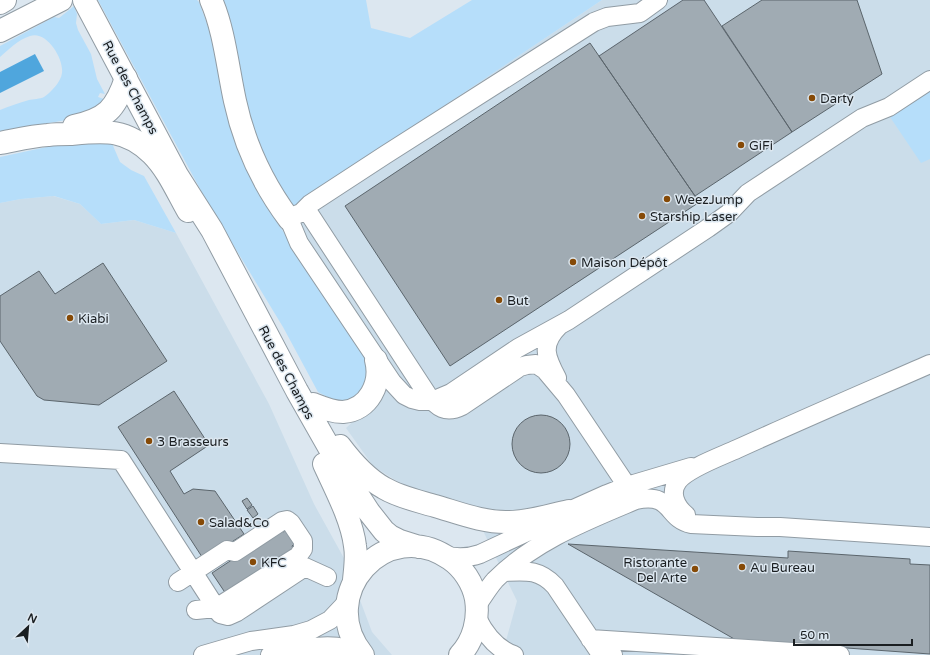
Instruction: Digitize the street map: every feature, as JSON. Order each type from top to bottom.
[{"type":"main road","points":[[0,3],[5,0]]},
{"type":"main road","points":[[0,31],[61,0]]},
{"type":"main road","points":[[211,0],[219,23],[236,103],[246,140],[267,184],[295,216]]},
{"type":"main road","name":"Rue des Champs","points":[[88,7],[177,175],[212,230],[332,455],[378,526],[390,536],[429,548],[446,556],[460,567],[469,581],[475,596],[477,611]]},
{"type":"main road","points":[[48,134],[98,119],[111,108],[117,100],[126,78]]},
{"type":"main road","points":[[0,143],[48,134],[103,131],[119,134],[132,139],[145,148],[161,165],[188,211]]},
{"type":"main road","name":"Rue des Champs","points":[[177,175],[188,211],[287,397],[319,453],[338,494],[354,540],[356,555],[354,580]]},
{"type":"main road","points":[[313,404],[330,411],[338,412],[360,407],[375,389],[378,374],[376,360]]},
{"type":"main road","points":[[284,366],[302,387],[342,449],[358,468],[373,481],[394,493],[406,498],[468,516],[500,522],[529,520],[569,511]]},
{"type":"main road","points":[[363,655],[349,630],[346,612],[347,602],[354,580],[366,565],[382,554],[400,547],[419,546]]},
{"type":"main road","points":[[465,652],[474,632],[477,611]]},
{"type":"street","points":[[295,216],[310,204],[384,155],[594,22],[607,17],[640,13],[658,0]]},
{"type":"street","points":[[295,216],[299,243],[392,382],[404,395],[412,399],[432,401],[451,393],[518,348],[559,326],[708,228],[729,213],[748,193],[862,118],[889,107],[930,80]]},
{"type":"street","points":[[295,216],[304,212],[310,215],[432,401],[444,409],[455,409],[520,367],[536,364],[545,370],[566,395],[627,486]]},
{"type":"street","points":[[559,326],[549,338],[547,354],[548,360],[566,395]]},
{"type":"street","points":[[698,524],[684,514],[676,502],[673,492],[682,476],[711,461],[930,364]]},
{"type":"street","points":[[0,453],[121,460],[220,614],[228,616],[237,612],[305,567],[328,577]]},
{"type":"street","points":[[446,556],[464,557],[480,554],[569,511],[627,486],[711,461]]},
{"type":"street","points":[[514,655],[499,648],[492,642],[484,631],[477,611],[491,585],[504,572],[522,558],[562,532],[636,500],[644,498],[656,499],[666,505],[685,523],[757,527],[780,526],[930,537]]},
{"type":"street","points":[[178,582],[227,550],[235,552],[282,520],[287,520],[291,523],[302,541],[302,549],[298,556],[216,608],[196,610]]},
{"type":"street","points":[[504,572],[529,571],[547,578],[555,586],[598,650],[604,654],[613,655]]},
{"type":"street","points":[[245,655],[325,624],[335,616],[347,602]]},
{"type":"street","points":[[203,655],[252,641],[303,633]]},
{"type":"street","points":[[590,639],[840,655]]},
{"type":"street","points":[[270,655],[296,650],[331,647],[346,648],[363,655]]},
{"type":"shaded area","points":[[98,0],[197,0],[199,2],[210,32],[227,107],[243,160],[275,219],[371,367],[370,378],[355,398],[345,401],[333,400],[318,392],[283,327],[206,200]]},
{"type":"shaded area","points":[[219,0],[366,0],[371,28],[410,38],[472,0],[602,0],[290,209],[261,157]]},
{"type":"shaded area","points":[[602,0],[930,0],[930,655],[502,655],[517,601],[472,508],[403,485],[373,466],[346,428],[386,391],[275,219]]},
{"type":"shaded area","points":[[74,6],[77,14],[76,23],[78,30],[91,54],[97,79],[105,94],[100,93],[98,97],[108,101],[77,118],[0,132],[0,110],[29,100],[44,97],[53,90],[58,83],[62,73],[62,67],[53,47],[42,37],[36,35],[30,36],[14,45],[0,57],[0,46],[54,17],[59,18]]},
{"type":"shaded area","points":[[930,90],[930,159],[921,163],[890,117]]},
{"type":"shaded area","points":[[79,140],[111,141],[120,162],[131,170],[144,176],[176,233],[134,220],[101,224],[80,204],[54,196],[21,199],[0,203],[0,157]]},
{"type":"shaded area","points":[[53,196],[80,204],[101,224],[134,220],[176,233],[269,404],[314,504],[345,560],[372,632],[392,655],[0,655],[0,203],[21,199]]},
{"type":"water","points":[[35,54],[44,71],[0,93],[0,72]]},
{"type":"building","points":[[683,0],[704,0],[792,132],[695,196],[599,56]]},
{"type":"building","points":[[762,0],[857,0],[882,74],[792,132],[722,26]]},
{"type":"building","points":[[590,43],[695,196],[698,203],[450,366],[345,206]]},
{"type":"building","name":"Kiabi","points":[[103,263],[167,361],[99,405],[44,400],[37,396],[0,341],[0,296],[39,271],[55,294]]},
{"type":"building","points":[[174,391],[209,445],[170,471],[184,494],[193,489],[215,491],[244,534],[204,560],[118,427]]},
{"type":"building","points":[[535,415],[547,415],[562,423],[570,438],[570,450],[562,465],[547,473],[535,473],[520,465],[512,450],[512,438],[520,423]]},
{"type":"building","points":[[247,498],[252,505],[247,509],[242,501]]},
{"type":"building","points":[[253,506],[258,514],[253,518],[247,510]]},
{"type":"building","name":"KFC","points":[[280,528],[283,532],[288,529],[297,542],[292,546],[294,550],[226,594],[212,573]]},
{"type":"building","points":[[568,544],[788,558],[788,551],[910,559],[910,564],[930,565],[930,654],[736,640]]},
{"type":"place","name":"Darty","points":[[812,98]]},
{"type":"place","name":"GiFi","points":[[741,145]]},
{"type":"place","name":"WeezJump","points":[[667,199]]},
{"type":"place","name":"Starship Laser","points":[[642,216]]},
{"type":"place","name":"Maison Dépôt","points":[[573,262]]},
{"type":"place","name":"But","points":[[499,300]]},
{"type":"place","name":"Kiabi","points":[[70,318]]},
{"type":"place","name":"3 Brasseurs","points":[[149,441]]},
{"type":"place","name":"Salad&Co","points":[[201,522]]},
{"type":"place","name":"KFC","points":[[253,562]]},
{"type":"place","name":"Au Bureau","points":[[742,567]]},
{"type":"place","name":"Ristorante Del Arte","points":[[695,569]]}]
